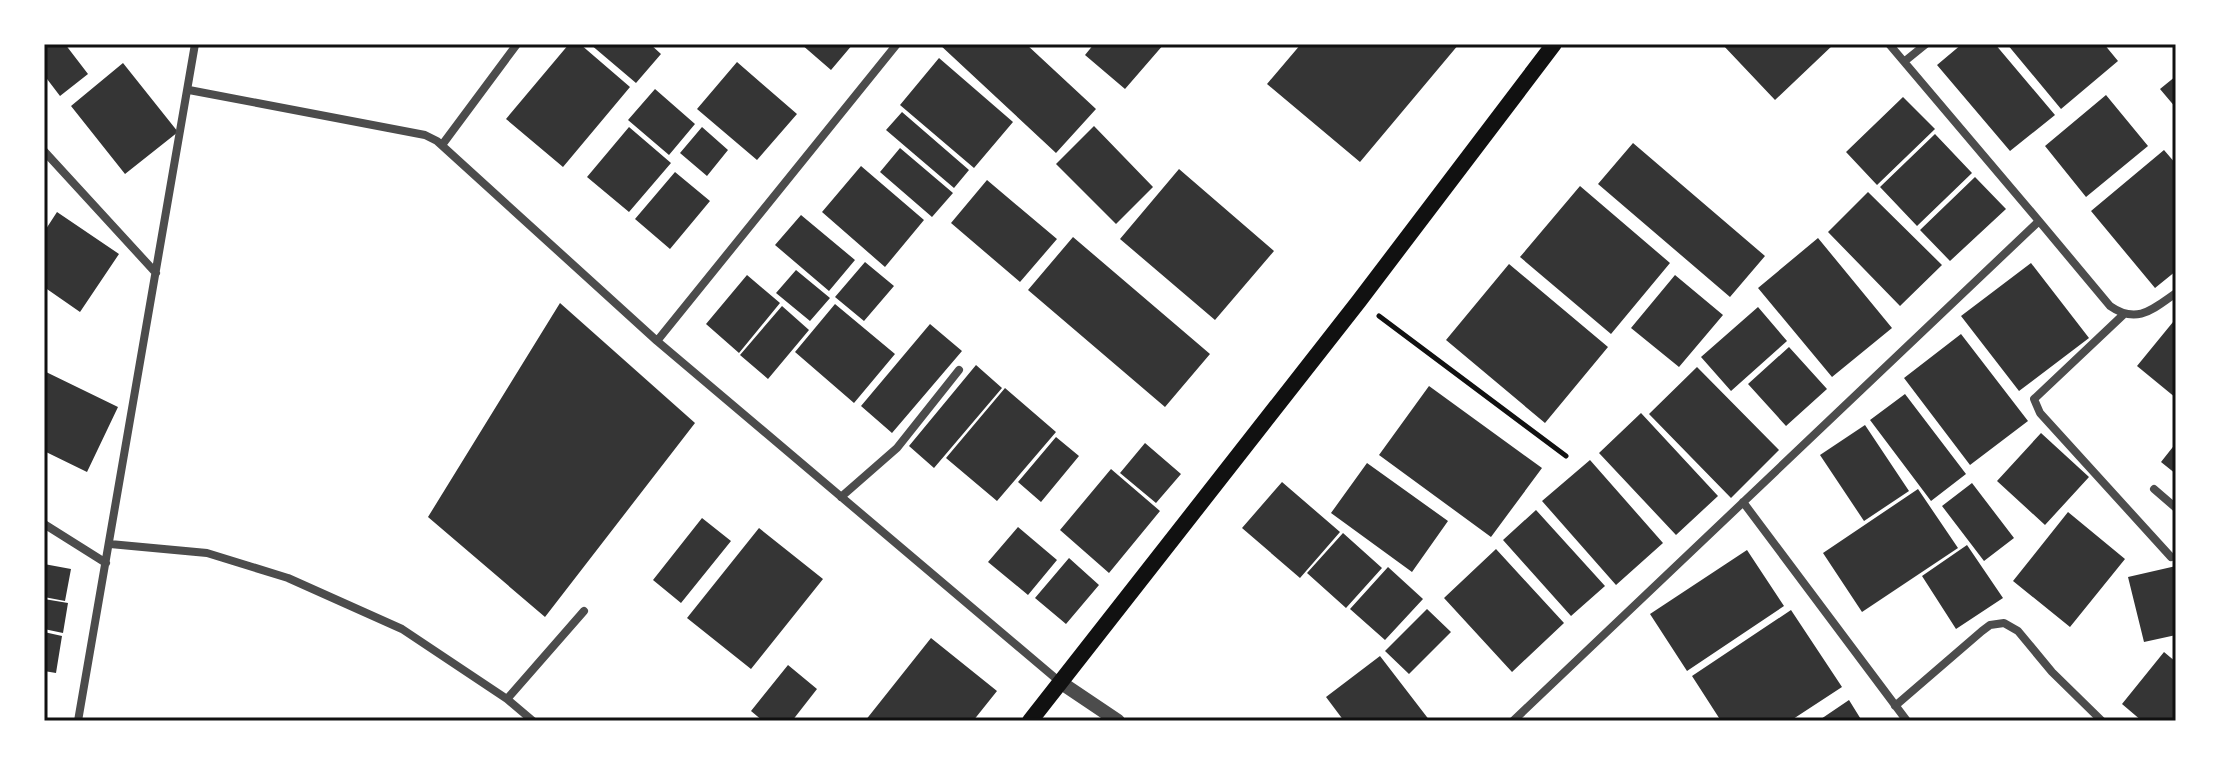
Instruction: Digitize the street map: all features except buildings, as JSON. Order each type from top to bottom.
[{"type":"main road","points":[[1030,721],[1359,301],[1554,44]]},
{"type":"street","points":[[78,721],[195,44]]},
{"type":"street","points":[[442,145],[517,44]]},
{"type":"street","points":[[657,341],[897,44]]},
{"type":"street","points":[[1889,44],[2110,306],[2123,315],[2145,314],[2176,293]]},
{"type":"street","points":[[1905,61],[1926,44]]},
{"type":"street","points":[[189,90],[425,135],[442,145],[657,341],[1060,682],[1118,721]]},
{"type":"street","points":[[44,151],[156,273]]},
{"type":"street","points":[[1513,721],[2039,221]]},
{"type":"street","points":[[2123,315],[2034,399],[2040,413],[2171,557]]},
{"type":"street","points":[[841,497],[897,448],[959,370]]},
{"type":"street","points":[[2154,489],[2176,508]]},
{"type":"street","points":[[1743,502],[1907,721]]},
{"type":"street","points":[[44,524],[106,563]]},
{"type":"street","points":[[110,544],[207,553],[288,578],[402,629],[507,699],[533,721]]},
{"type":"street","points":[[507,699],[584,611]]},
{"type":"street","points":[[1895,706],[1982,631],[1990,625],[2004,623],[2018,631],[2052,672],[2102,721]]},
{"type":"path","points":[[1359,301],[1566,456]]}]
